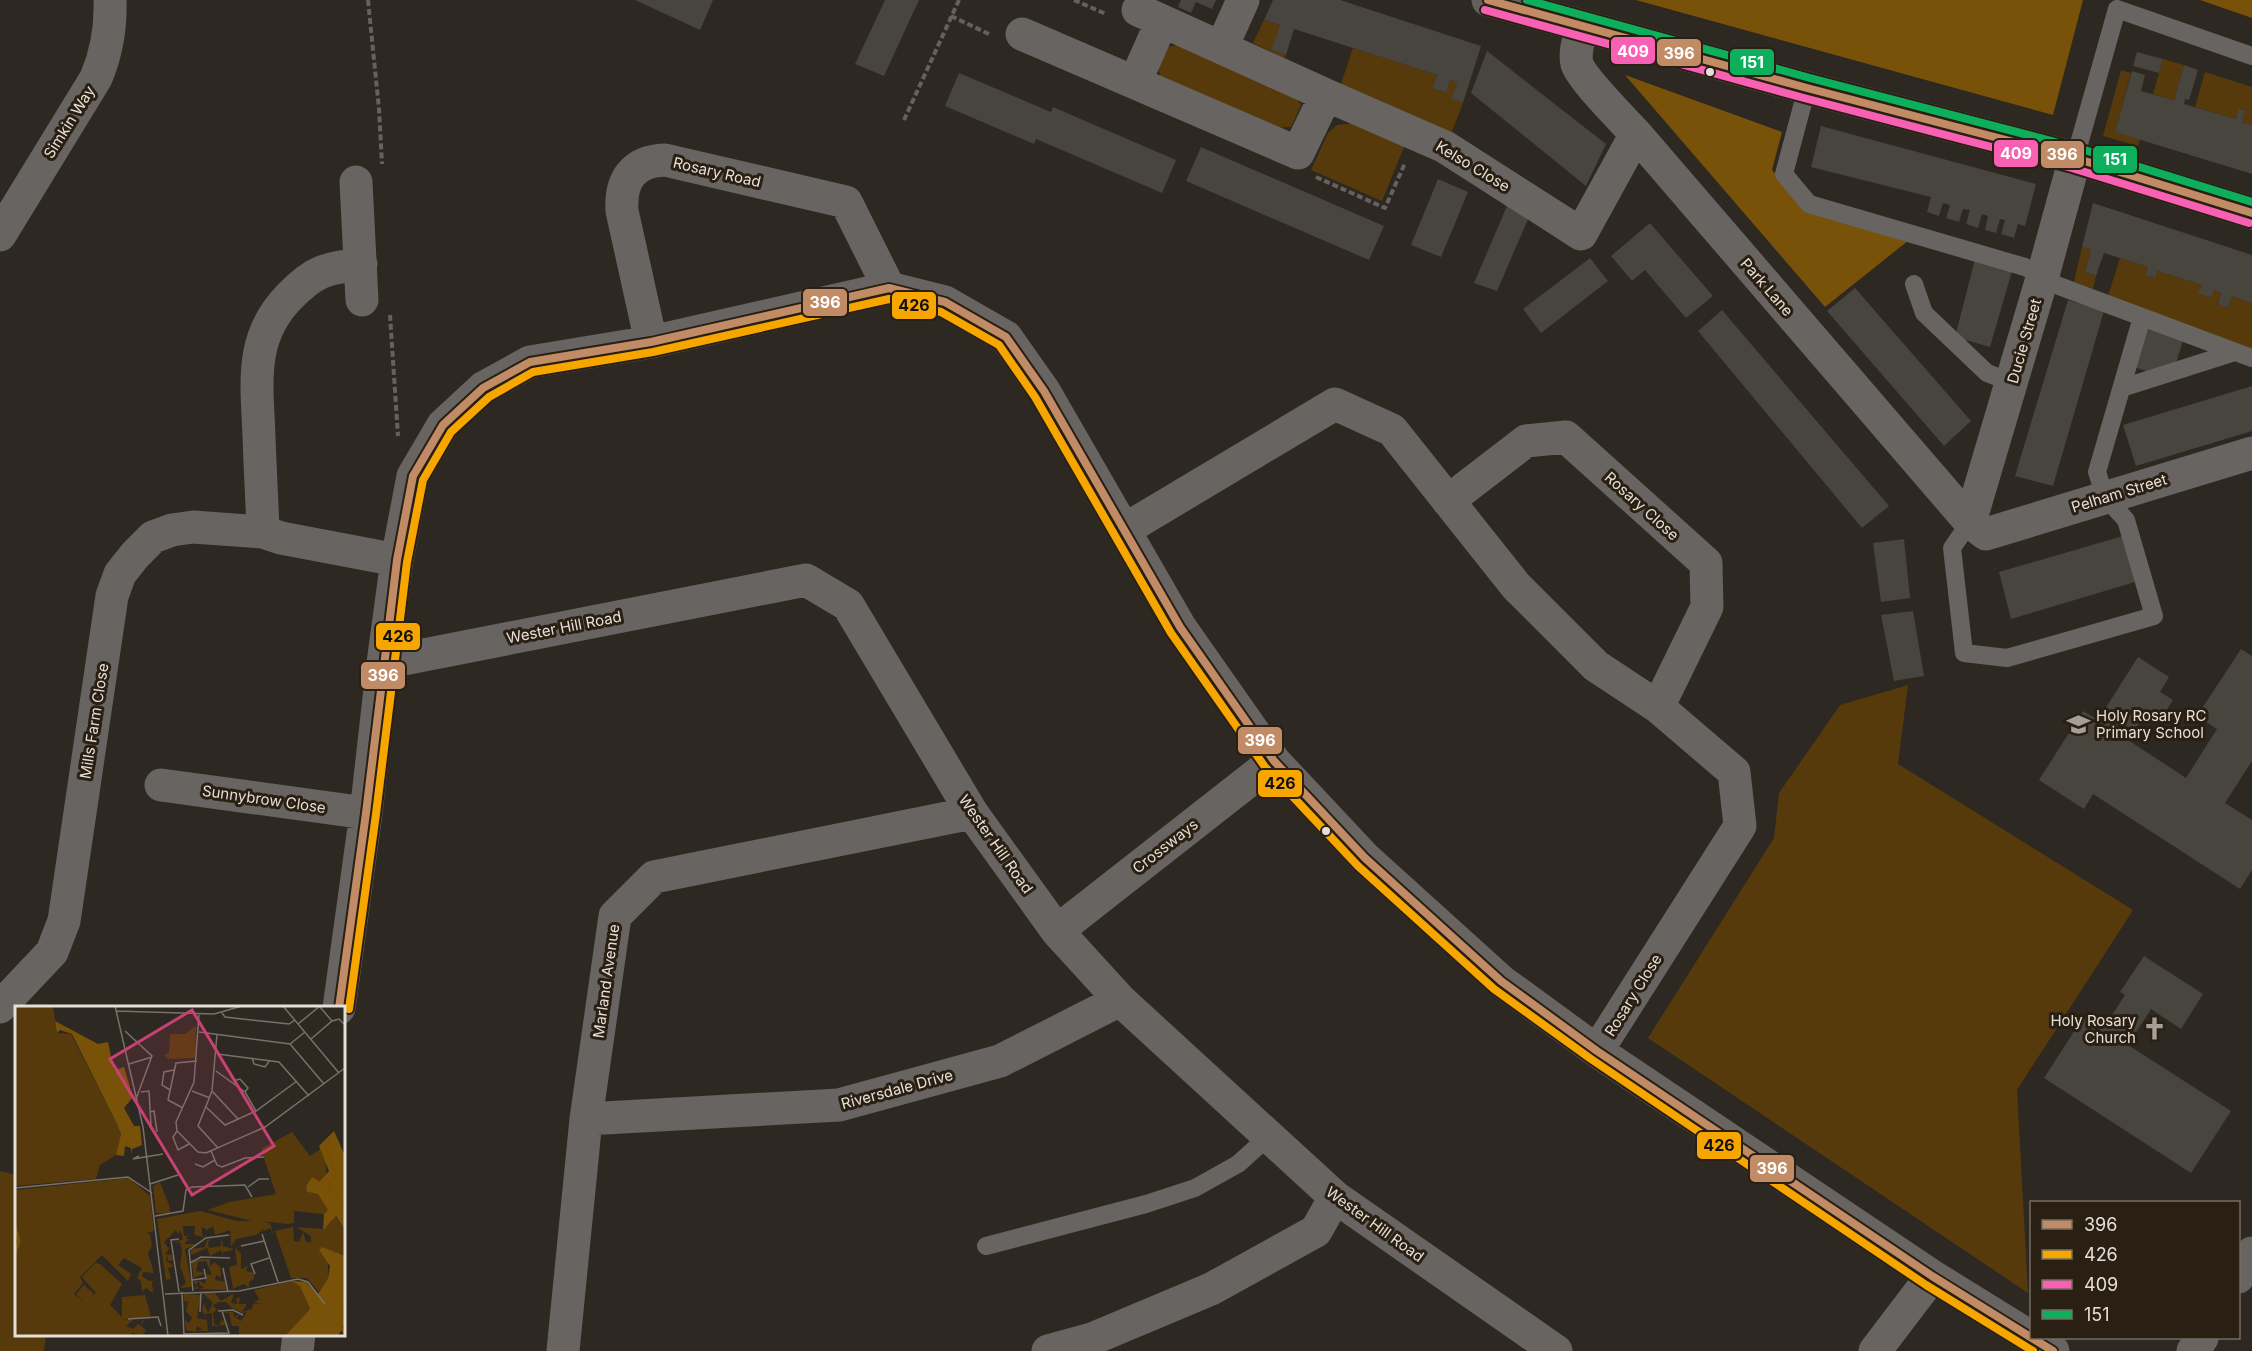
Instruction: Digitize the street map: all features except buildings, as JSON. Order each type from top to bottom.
[{"type":"highway","points":[[1488,0],[1807,88],[2075,158],[2252,213]]},
{"type":"street","name":"Simkin Way","points":[[0,235],[96,78],[106,56],[111,24],[110,0]]},
{"type":"street","points":[[1222,47],[1243,0]]},
{"type":"street","name":"Kelso Close","points":[[1135,82],[1150,15],[1445,147],[1581,234],[1636,134]]},
{"type":"street","name":"Park Lane","points":[[1582,27],[1576,50],[1577,64],[1583,76],[1978,528]]},
{"type":"street","points":[[1022,34],[1298,153],[1326,95]]},
{"type":"street","name":"Ducie Street","points":[[1978,528],[2012,382],[2075,158]]},
{"type":"street","name":"Rosary Road","points":[[651,342],[621,211],[621,196],[627,178],[649,160],[665,160],[846,202],[889,288]]},
{"type":"street","points":[[357,182],[362,300]]},
{"type":"street","points":[[263,532],[256,373],[261,343],[270,320],[303,282],[330,267],[361,264]]},
{"type":"street","points":[[339,1006],[397,560],[413,476],[443,425],[483,388],[530,362],[651,342],[889,288],[945,302],[1005,337],[1044,391],[1180,627],[1274,760],[1365,858],[1501,981],[1597,1051],[1932,1276],[2030,1337]]},
{"type":"street","name":"Rosary Close","points":[[1124,530],[1335,404],[1392,430],[1516,586],[1596,666],[1658,707],[1734,772],[1740,826],[1597,1051]]},
{"type":"street","name":"Rosary Close","points":[[1448,501],[1526,441],[1566,438],[1706,563],[1707,607],[1658,707]]},
{"type":"street","name":"Pelham Street","points":[[1978,528],[2105,496],[2252,453]]},
{"type":"street","name":"Mills Farm Close","points":[[0,1007],[52,952],[63,921],[112,596],[120,574],[135,555],[153,537],[193,526],[263,532],[281,538],[397,560]]},
{"type":"street","name":"Wester Hill Road","points":[[382,663],[806,580],[848,606],[972,813],[1057,931],[1120,1000],[1335,1197],[1545,1348]]},
{"type":"street","name":"Crossways","points":[[1057,931],[1274,760]]},
{"type":"street","name":"Sunnybrow Close","points":[[161,785],[366,813]]},
{"type":"street","name":"Marland Avenue","points":[[563,1351],[586,1119],[615,916],[654,877],[972,813]]},
{"type":"street","name":"Riversdale Drive","points":[[586,1119],[839,1106],[1000,1061],[1120,1000]]},
{"type":"street","points":[[1048,1351],[1092,1345],[1211,1289],[1317,1231],[1335,1197]]},
{"type":"street","points":[[2240,1274],[2252,1253]]},
{"type":"street","points":[[1875,1351],[1932,1276]]},
{"type":"street","points":[[297,1351],[299,1336]]},
{"type":"street","points":[[2034,1339],[2053,1351]]},
{"type":"lane","points":[[2075,158],[2117,9],[2252,56]]},
{"type":"lane","points":[[1807,88],[1784,174],[1809,204],[2025,267],[2059,286],[2252,358]]},
{"type":"lane","points":[[1914,284],[1924,313],[1987,373],[2012,382]]},
{"type":"lane","points":[[1978,528],[1952,548],[1964,653],[2007,658],[2154,616],[2126,520],[2105,496],[2097,472],[2142,317]]},
{"type":"lane","points":[[2122,388],[2235,352]]},
{"type":"lane","points":[[986,1246],[1146,1204],[1195,1188],[1238,1164],[1268,1137]]},
{"type":"path","points":[[904,120],[959,0]]},
{"type":"path","points":[[1306,172],[1384,208],[1417,135]]},
{"type":"shaded area","points":[[1636,0],[2083,0],[2053,115]]},
{"type":"shaded area","points":[[2200,0],[2252,0],[2252,18]]},
{"type":"shaded area","points":[[1264,20],[1280,25],[1271,50],[1286,55],[1284,58],[1253,43]]},
{"type":"shaded area","points":[[1186,43],[1290,91],[1301,105],[1291,127],[1271,128],[1162,81],[1158,68],[1168,47]]},
{"type":"shaded area","points":[[1353,48],[1437,75],[1432,88],[1445,93],[1450,80],[1457,82],[1451,99],[1463,103],[1451,134],[1341,84]]},
{"type":"shaded area","points":[[2163,59],[2184,65],[2174,100],[2153,94]]},
{"type":"shaded area","points":[[2121,70],[2131,73],[2115,132],[2140,139],[2138,146],[2103,136]]},
{"type":"shaded area","points":[[2205,72],[2252,87],[2252,125],[2242,122],[2245,110],[2238,109],[2236,119],[2195,107]]},
{"type":"shaded area","points":[[1625,75],[1782,132],[1772,170],[1807,211],[1909,240],[1825,307]]},
{"type":"shaded area","points":[[1356,123],[1406,142],[1382,201],[1311,170],[1328,133],[1337,125]]},
{"type":"shaded area","points":[[2082,247],[2091,249],[2085,272],[2096,276],[2093,289],[2074,282]]},
{"type":"shaded area","points":[[2120,258],[2148,267],[2145,275],[2154,278],[2157,271],[2202,285],[2199,293],[2210,298],[2214,290],[2221,293],[2218,304],[2228,308],[2232,296],[2252,303],[2252,350],[2108,296]]},
{"type":"shaded area","points":[[1908,685],[1898,764],[2133,910],[2017,1090],[2028,1293],[1648,1038],[1774,838],[1779,793],[1840,705]]},
{"type":"shaded area","points":[[0,1171],[15,1175],[15,1336],[46,1336],[44,1351],[0,1351]]},
{"type":"transit line","name":"396","points":[[1488,0],[1807,88],[2075,158],[2252,213]]},
{"type":"transit line","name":"151","points":[[1527,0],[1810,78],[2078,148],[2252,202]]},
{"type":"transit line","name":"409","points":[[1485,10],[1804,98],[2072,168],[2249,223]]},
{"type":"transit line","name":"396","points":[[339,1006],[397,560],[413,476],[443,425],[483,388],[530,362],[651,342],[889,288],[945,302],[1006,337],[1044,391],[1180,627],[1274,761],[1365,858],[1501,981],[1597,1051],[1932,1276],[2030,1337]]},
{"type":"transit line","name":"426","points":[[349,1009],[407,562],[423,480],[451,432],[489,397],[533,372],[653,352],[889,299],[941,312],[999,345],[1035,397],[1171,633],[1265,767],[1358,866],[1494,989],[1591,1059],[1926,1285],[2033,1351]]},
{"type":"transit line","name":"396","points":[[2034,1339],[2053,1351]]},
{"type":"place","name":"Holy Rosary RC Primary School","points":[[2078,724]]},
{"type":"place","name":"Holy Rosary Church","points":[[2154,1029]]}]
